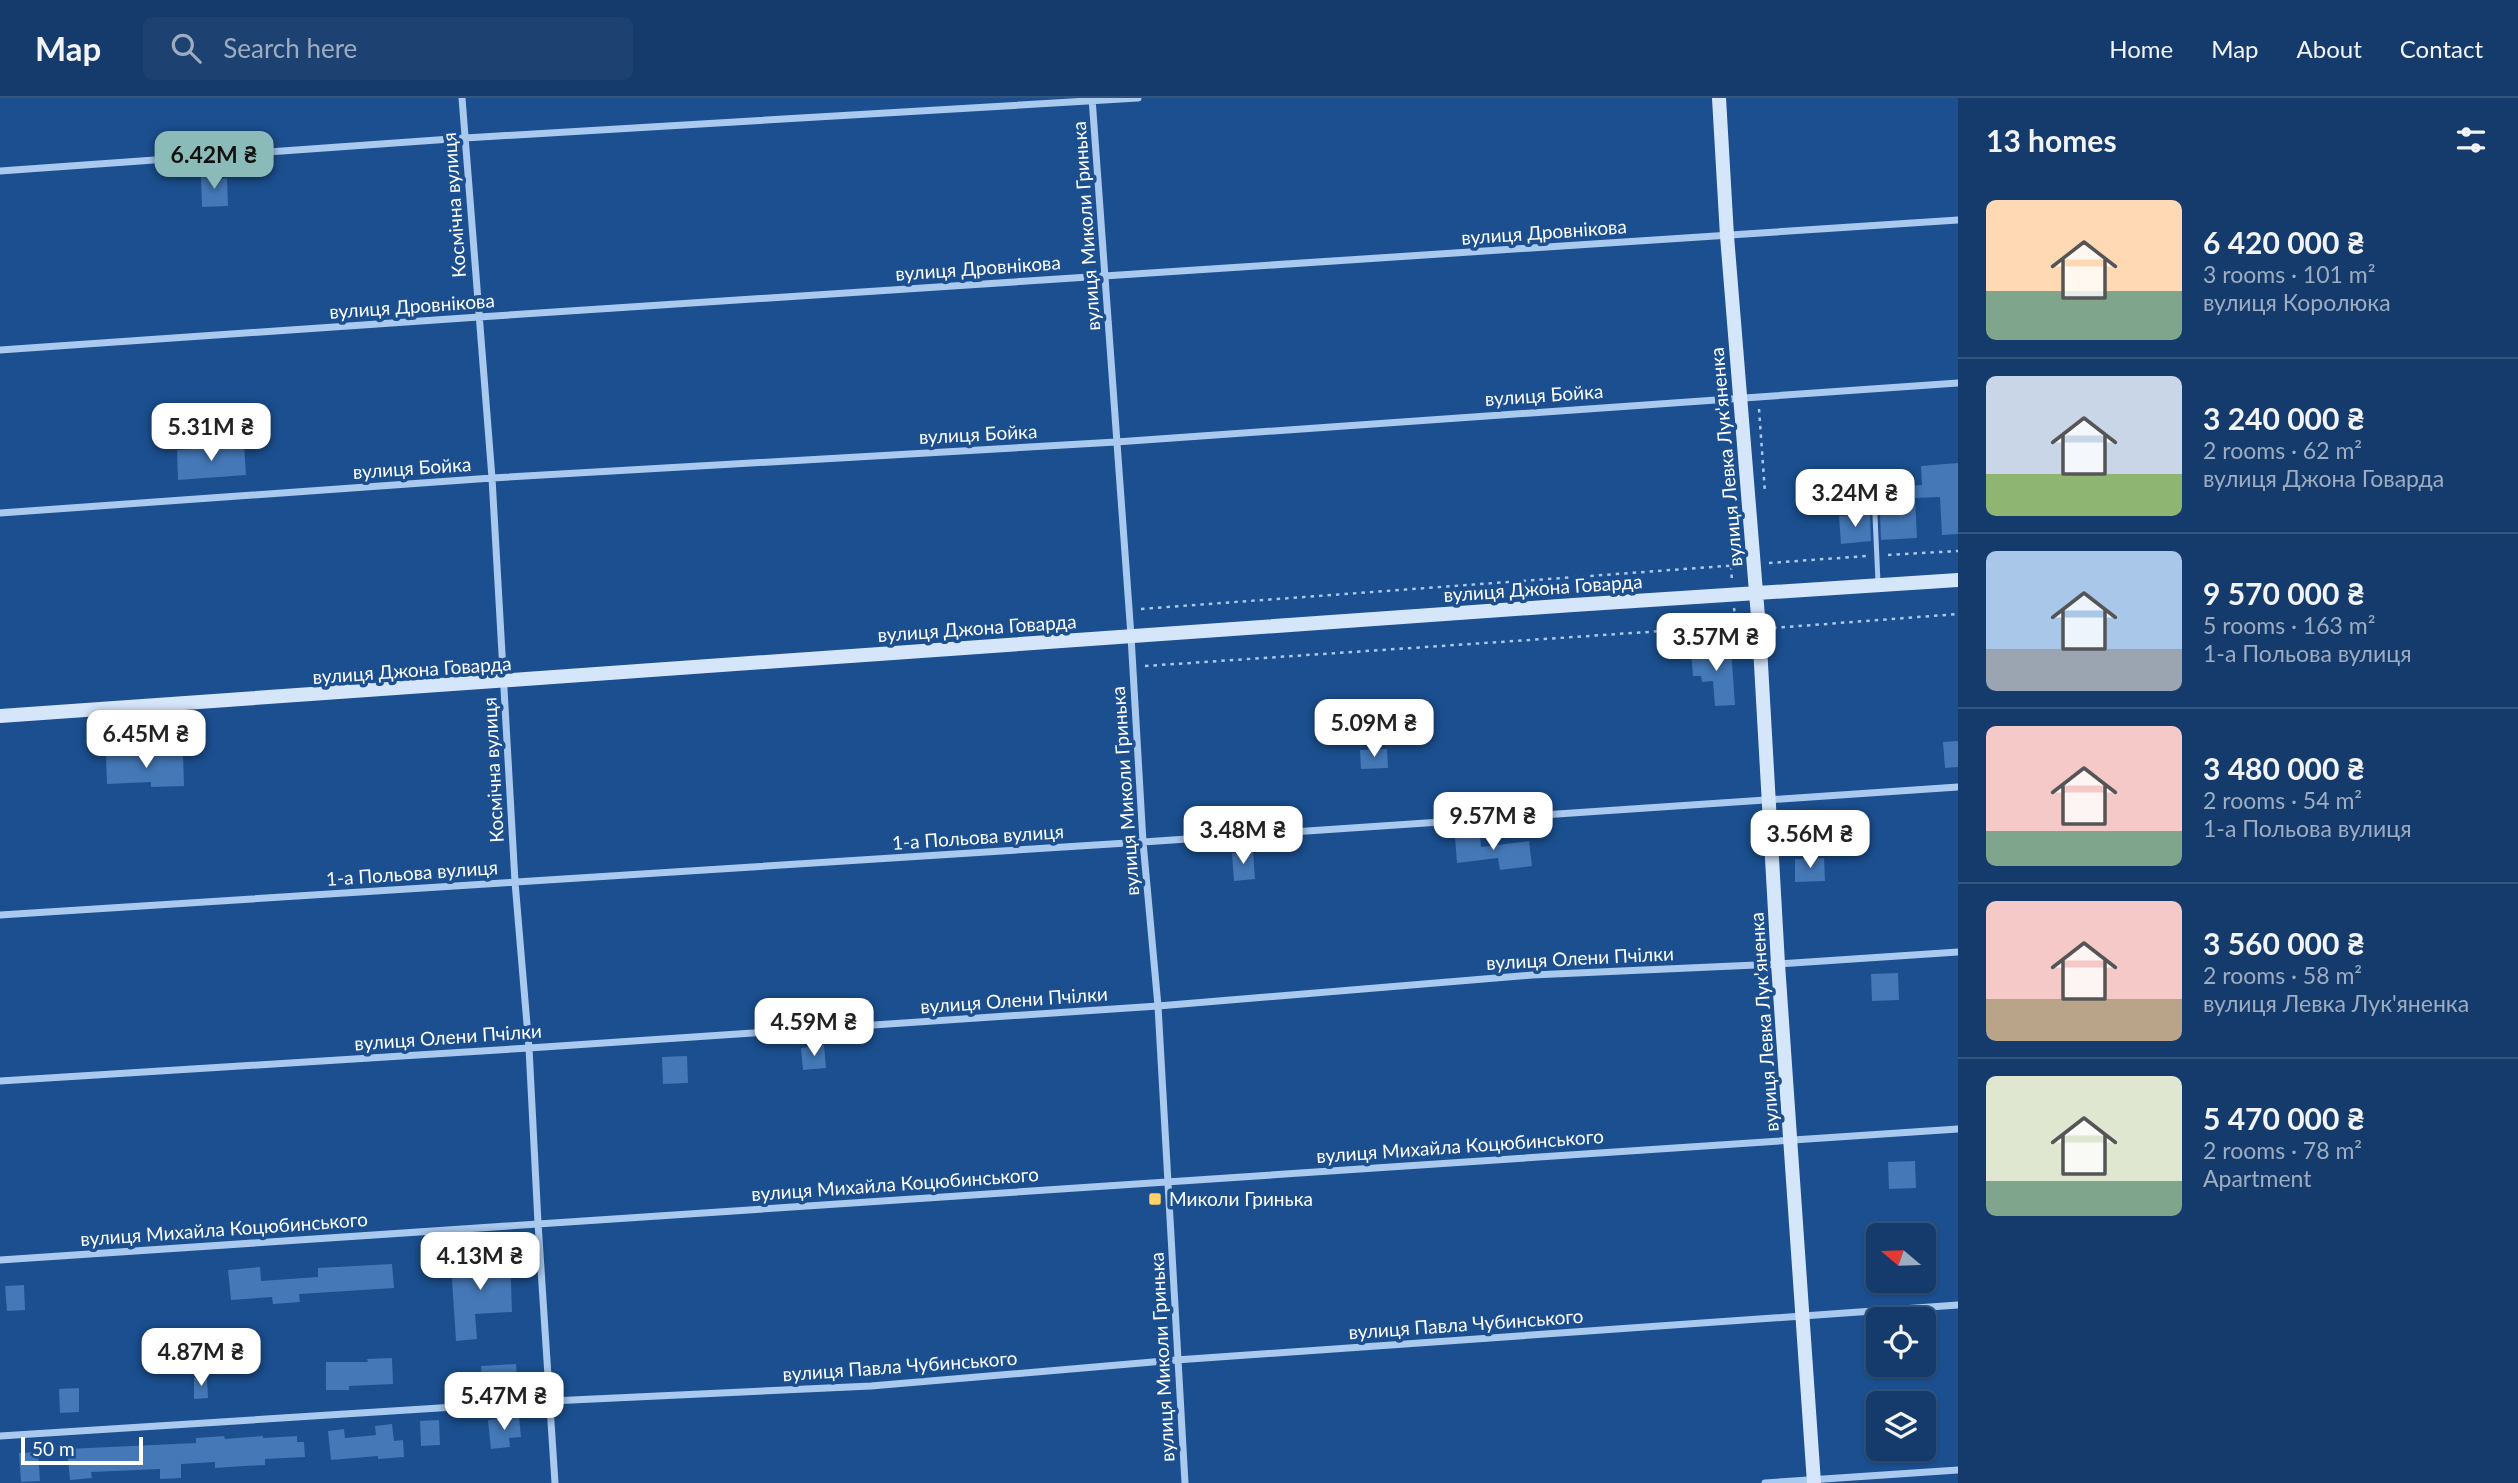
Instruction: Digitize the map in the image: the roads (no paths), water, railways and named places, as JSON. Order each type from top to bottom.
[{"type":"street","name":"Космічна вулиця","points":[[462,98],[492,478],[515,882],[530,1048],[555,1483]]},
{"type":"street","points":[[0,171],[465,138],[1138,98]]},
{"type":"street","name":"вулиця Левка Лук'яненка","points":[[1719,98],[1727,236],[1759,629],[1778,964],[1814,1481]]},
{"type":"street","name":"вулиця Миколи Гринька","points":[[1093,100],[1143,842],[1158,1006],[1185,1483]]},
{"type":"street","name":"вулиця Дровнікова","points":[[0,351],[1958,220]]},
{"type":"street","name":"вулиця Бойка","points":[[0,513],[492,478],[1116,442],[1958,383]]},
{"type":"street","name":"вулиця Джона Говарда","points":[[0,716],[503,683],[1131,635],[1958,580]]},
{"type":"street","name":"1-а Польова вулиця","points":[[0,915],[1143,842],[1958,786]]},
{"type":"street","name":"вулиця Олени Пчілки","points":[[0,1081],[1158,1006],[1532,975],[1778,964],[1958,952]]},
{"type":"street","name":"вулиця Михайла Коцюбинського","points":[[0,1260],[1958,1129]]},
{"type":"street","name":"вулиця Павла Чубинського","points":[[0,1436],[551,1401],[872,1386],[1177,1360],[1958,1305]]},
{"type":"street","points":[[1765,1483],[1958,1469]]},
{"type":"lane","points":[[1875,516],[1878,585]]},
{"type":"place","name":"Миколи Гринька","points":[[1155,1199]]}]
